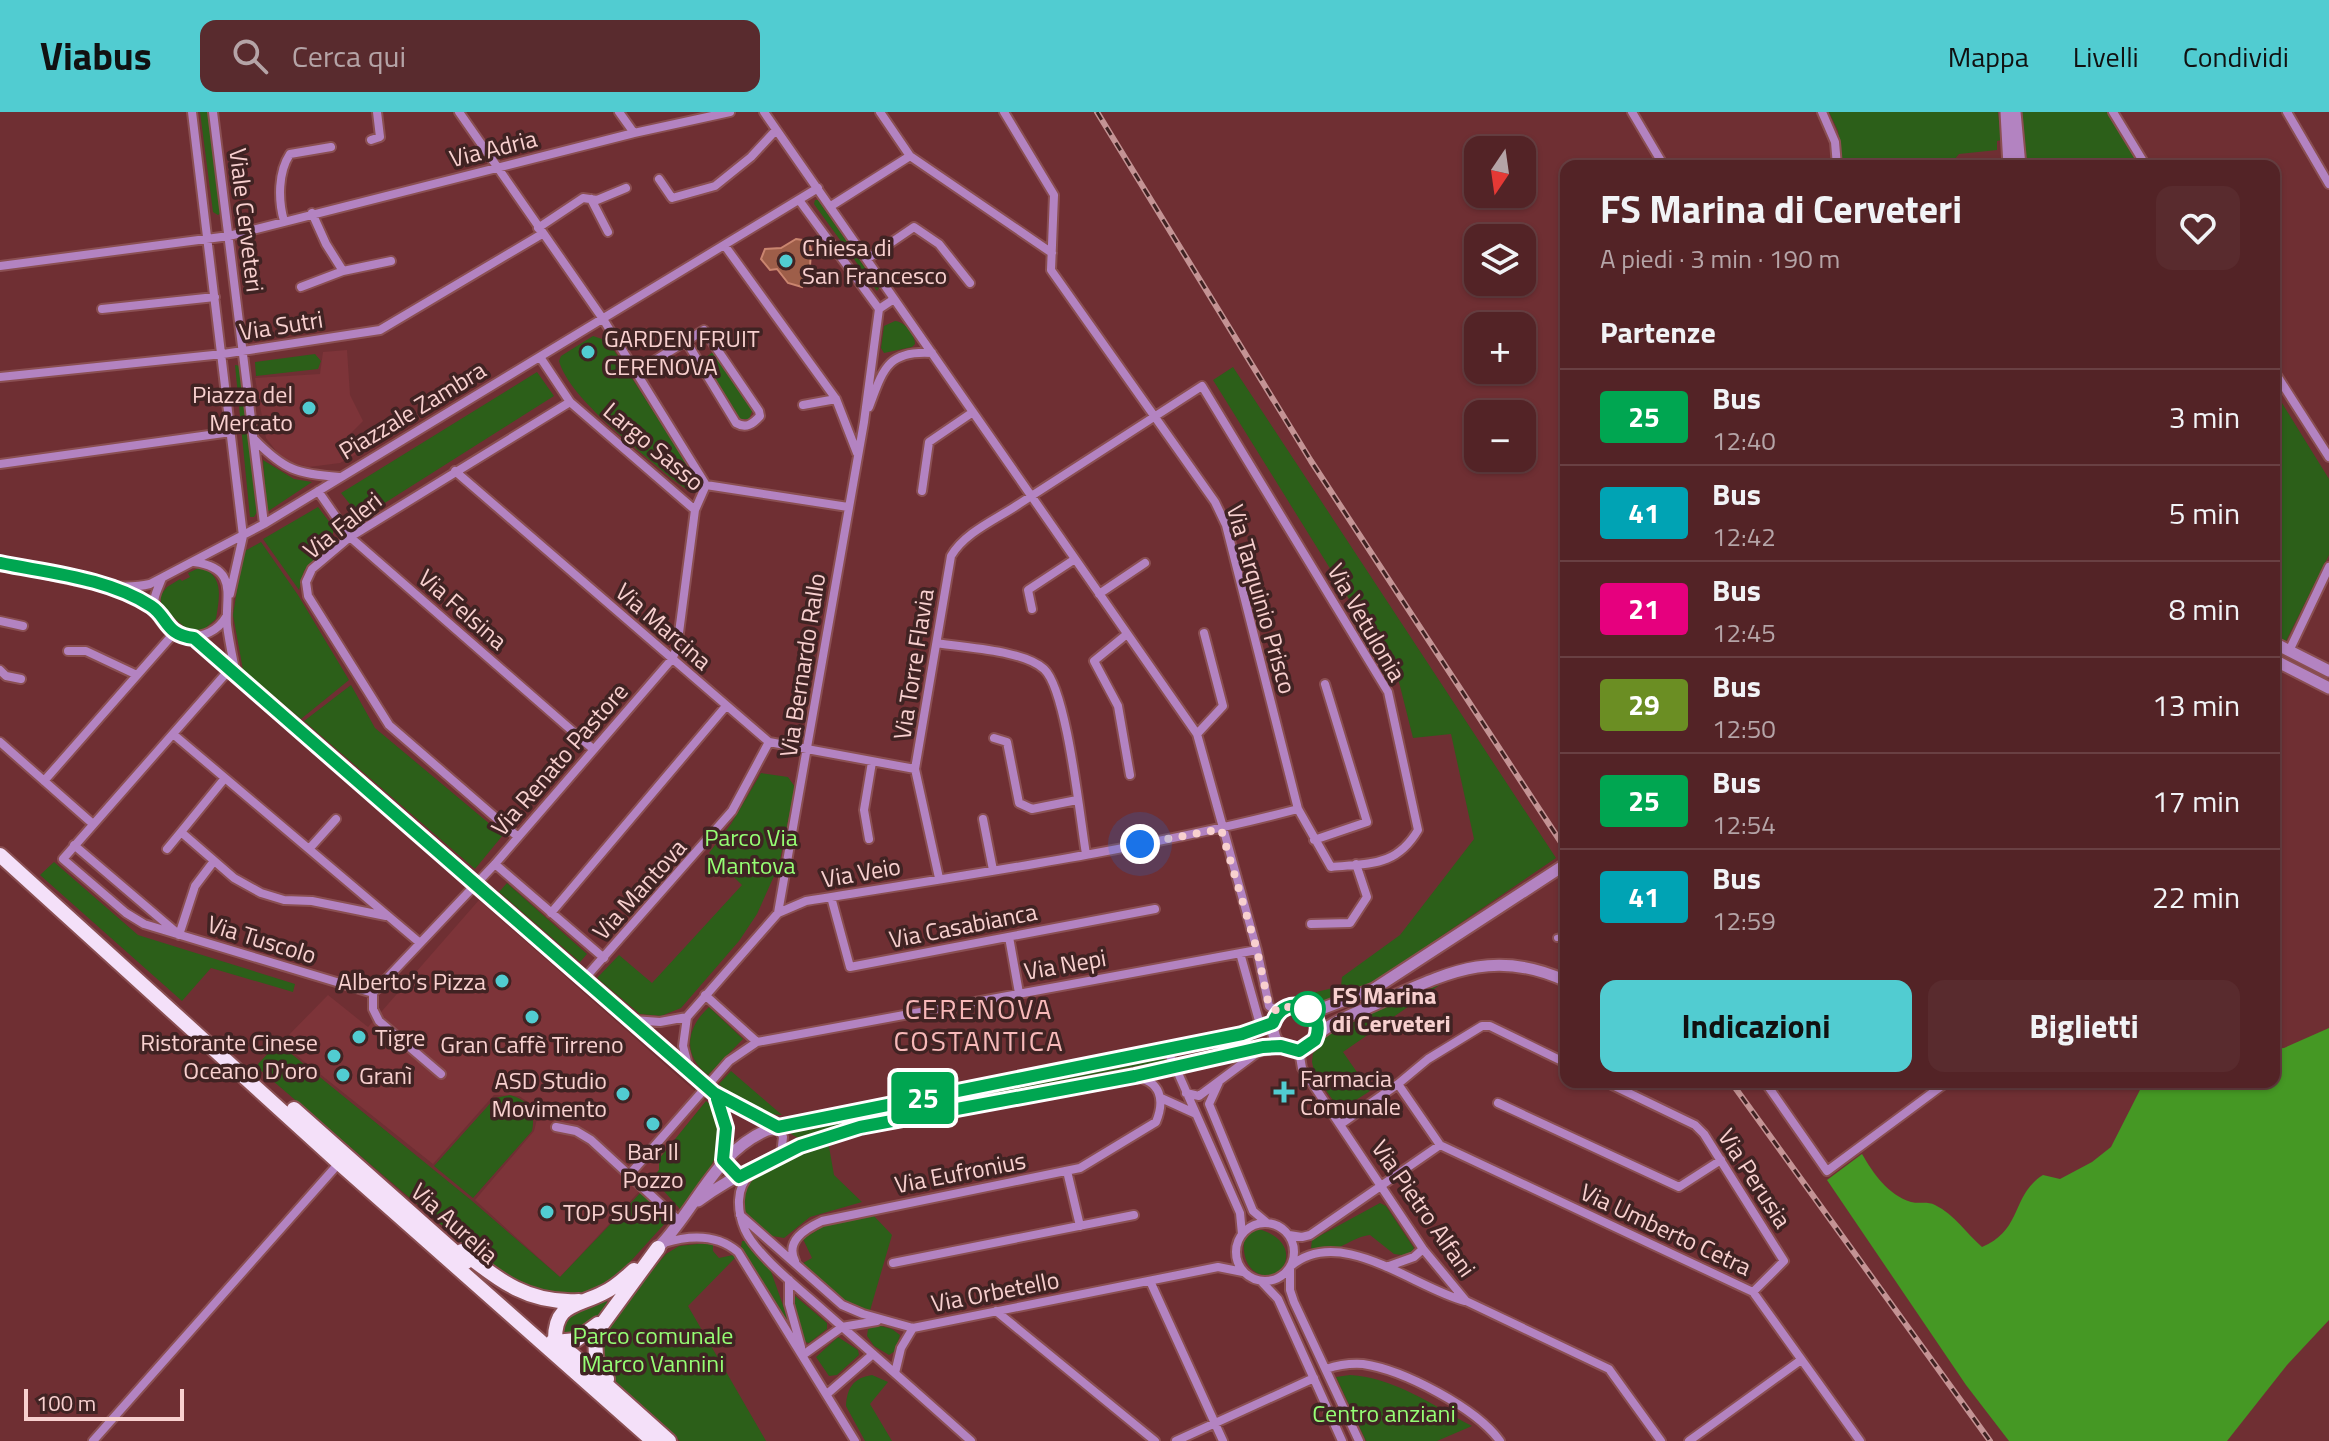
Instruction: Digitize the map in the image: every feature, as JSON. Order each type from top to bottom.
[{"type":"main road","name":"Via Aurelia","points":[[0,855],[339,1163],[661,1439]]},
{"type":"main road","name":"Via Aurelia","points":[[209,1042],[264,1083],[661,1439]]},
{"type":"main road","points":[[378,1197],[404,1215],[538,1332],[555,1342],[580,1338],[604,1318],[661,1245]]},
{"type":"main road","points":[[427,1227],[515,1291],[548,1301],[579,1301]]},
{"type":"main road","points":[[555,1342],[555,1327],[561,1314],[579,1301],[608,1291],[661,1245]]},
{"type":"main road","points":[[604,1318],[594,1342],[600,1369],[661,1439]]},
{"type":"street","name":"Viale Cerveteri","points":[[192,112],[243,536],[230,594]]},
{"type":"street","name":"Viale Cerveteri","points":[[213,112],[264,524]]},
{"type":"street","points":[[371,140],[380,137],[377,112]]},
{"type":"street","name":"Largo Sasso","points":[[459,112],[603,319],[706,485],[695,510],[570,402],[540,357]]},
{"type":"street","points":[[619,112],[634,133]]},
{"type":"street","name":"Via Adria","points":[[0,266],[229,236],[634,133],[730,112]]},
{"type":"street","points":[[764,112],[1197,734],[1257,950],[1274,1036],[1281,1046]]},
{"type":"street","points":[[880,112],[910,156],[1052,253]]},
{"type":"street","points":[[1004,112],[1054,195],[1052,253]]},
{"type":"street","points":[[1632,112],[1660,160]]},
{"type":"street","points":[[1822,112],[1831,130],[1836,160]]},
{"type":"street","points":[[2006,112],[2009,160]]},
{"type":"street","points":[[2015,112],[2019,160]]},
{"type":"street","points":[[2113,112],[2142,160]]},
{"type":"street","points":[[2287,112],[2329,184]]},
{"type":"street","points":[[659,179],[672,198],[715,186],[751,157],[776,130]]},
{"type":"street","points":[[284,221],[279,206],[284,164],[290,154],[331,147]]},
{"type":"street","points":[[831,206],[910,156]]},
{"type":"street","name":"Via Sutri","points":[[0,377],[223,354],[380,330],[540,231],[583,198],[597,200],[626,188]]},
{"type":"street","name":"Piazzale Zambra","points":[[192,562],[264,524],[818,188]]},
{"type":"street","points":[[591,199],[608,232]]},
{"type":"street","points":[[799,200],[879,309],[894,299]]},
{"type":"street","points":[[312,213],[343,271]]},
{"type":"street","points":[[867,259],[914,227],[939,244],[970,283]]},
{"type":"street","points":[[725,246],[836,399],[858,454]]},
{"type":"street","name":"Via Tarquinio Prisco","points":[[1052,253],[1051,270],[1215,502],[1226,525],[1298,809]]},
{"type":"street","points":[[301,287],[343,271],[391,261]]},
{"type":"street","name":"Viale Cerveteri","points":[[102,309],[215,297]]},
{"type":"street","name":"Via Bernardo Rallo","points":[[778,913],[864,422],[879,309]]},
{"type":"street","points":[[636,372],[686,341],[704,330],[759,411],[760,416],[751,425],[736,423],[686,341]]},
{"type":"street","name":"Via Bernardo Rallo","points":[[864,422],[885,366],[905,354],[932,353]]},
{"type":"street","points":[[2280,380],[2329,457]]},
{"type":"street","name":"Via Torre Flavia","points":[[939,878],[915,769],[951,556],[957,546],[1202,386]]},
{"type":"street","name":"Via Vetulonia","points":[[1202,386],[1388,692],[1418,830],[1406,850],[1384,861],[1331,867],[1298,809]]},
{"type":"street","points":[[803,405],[836,399]]},
{"type":"street","name":"Via Faleri","points":[[518,837],[389,725],[308,596],[306,582],[312,569],[350,537],[570,402]]},
{"type":"street","points":[[922,491],[929,442],[973,412]]},
{"type":"street","points":[[0,464],[231,432]]},
{"type":"street","points":[[254,439],[276,462],[293,471],[340,477]]},
{"type":"street","name":"Via Marcina","points":[[455,471],[769,742],[915,769]]},
{"type":"street","points":[[706,485],[848,507]]},
{"type":"street","name":"Via Felsina","points":[[318,491],[350,537],[593,749]]},
{"type":"street","points":[[672,659],[677,648],[695,510]]},
{"type":"street","points":[[1032,609],[1028,590],[1075,559]]},
{"type":"street","points":[[0,563],[93,582],[137,587],[192,562],[213,568],[221,575],[230,594],[228,613],[233,673],[173,734],[74,845]]},
{"type":"street","points":[[1099,594],[1145,563]]},
{"type":"street","points":[[2289,651],[2329,567]]},
{"type":"street","points":[[162,578],[155,596],[155,608],[158,616],[175,632],[194,638],[711,1089],[778,1127],[783,1137],[781,1155]]},
{"type":"street","points":[[93,582],[155,608]]},
{"type":"street","points":[[194,638],[215,630],[228,613]]},
{"type":"street","points":[[0,621],[23,626]]},
{"type":"street","points":[[44,781],[175,632]]},
{"type":"street","points":[[1197,734],[1223,706],[1204,633]]},
{"type":"street","points":[[1127,634],[1094,661],[1118,706],[1130,775]]},
{"type":"street","points":[[937,643],[1021,657],[1045,670],[1059,695],[1086,854]]},
{"type":"street","points":[[2280,646],[2329,671]]},
{"type":"street","points":[[68,651],[86,651],[137,675]]},
{"type":"street","name":"Via Renato Pastore","points":[[477,884],[672,659]]},
{"type":"street","points":[[2280,663],[2329,688]]},
{"type":"street","points":[[0,670],[6,676],[21,679]]},
{"type":"street","points":[[1314,840],[1367,822],[1325,684]]},
{"type":"street","points":[[551,913],[726,706]]},
{"type":"street","points":[[173,734],[420,943]]},
{"type":"street","points":[[994,738],[1007,742],[1019,803],[1032,809],[1077,800]]},
{"type":"street","points":[[0,742],[93,824]]},
{"type":"street","name":"Via Mantova","points":[[585,978],[732,811],[769,742]]},
{"type":"street","points":[[869,839],[864,810],[872,762]]},
{"type":"street","points":[[167,849],[225,778]]},
{"type":"street","name":"Via Veio","points":[[687,1017],[778,913],[806,901],[1221,829],[1298,809]]},
{"type":"street","points":[[309,849],[336,819]]},
{"type":"street","points":[[983,819],[993,870]]},
{"type":"street","points":[[181,832],[243,884],[279,899],[312,901],[390,917]]},
{"type":"street","name":"Via Tuscolo","points":[[179,935],[74,845],[63,859],[129,916],[179,935],[373,993]]},
{"type":"street","points":[[179,935],[195,886],[214,861]]},
{"type":"street","points":[[495,864],[604,958]]},
{"type":"street","points":[[1311,924],[1350,923],[1359,913],[1367,897],[1356,864]]},
{"type":"street","points":[[1313,1012],[1374,989],[1560,868]]},
{"type":"street","points":[[441,1074],[379,1021],[373,1009],[373,993],[477,884]]},
{"type":"street","name":"Via Casabianca","points":[[831,897],[850,967],[1155,909]]},
{"type":"street","points":[[1009,937],[1019,993]]},
{"type":"street","name":"Via Nepi","points":[[630,1174],[711,1089],[729,1061],[757,1042],[1257,950]]},
{"type":"street","points":[[1240,953],[1271,1021]]},
{"type":"street","points":[[689,1209],[781,1155],[860,1127],[1135,1076],[1265,1047],[1281,1046],[1299,1051],[1311,1045],[1318,1034],[1335,1020],[1434,978],[1471,967],[1510,965],[1535,969],[1560,979]]},
{"type":"street","points":[[1359,1011],[1374,989]]},
{"type":"street","points":[[705,995],[757,1042]]},
{"type":"street","points":[[661,1245],[723,1160],[748,1140],[778,1127],[1160,1051],[1271,1021],[1285,1007],[1300,1005],[1313,1012],[1319,1026],[1318,1034]]},
{"type":"street","points":[[633,1020],[660,1022],[687,1017],[683,1046],[689,1070]]},
{"type":"street","points":[[1341,1124],[1428,1059],[1482,1026],[1490,1026],[1560,1060]]},
{"type":"street","points":[[1186,1093],[1197,1096],[1265,1047]]},
{"type":"street","points":[[1160,1051],[1169,1054],[1172,1059],[1165,1069]]},
{"type":"street","name":"Via Pietro Alfani","points":[[1299,1051],[1302,1068],[1423,1249],[1466,1301],[1609,1369],[1661,1441]]},
{"type":"street","points":[[1165,1069],[1176,1070],[1240,1213],[1242,1234]]},
{"type":"street","points":[[1135,1076],[1151,1082],[1161,1098],[1194,1114]]},
{"type":"street","points":[[1219,1082],[1209,1104],[1253,1211],[1289,1235],[1295,1254],[1290,1267],[1292,1299],[1359,1441]]},
{"type":"street","points":[[1289,1235],[1310,1235],[1440,1145],[1398,1084]]},
{"type":"street","name":"Via Perusia","points":[[1621,1088],[1695,1125],[1721,1160],[1784,1261],[1753,1292]]},
{"type":"street","points":[[1769,1088],[1827,1171],[1936,1088]]},
{"type":"street","points":[[711,1089],[726,1128],[723,1160],[739,1177]]},
{"type":"street","name":"Via Eufronius","points":[[799,1266],[792,1253],[793,1242],[804,1231],[822,1221],[1089,1165],[1156,1122],[1161,1098]]},
{"type":"street","points":[[1498,1103],[1679,1187],[1721,1160]]},
{"type":"street","points":[[556,1127],[588,1137],[679,1221]]},
{"type":"street","name":"Via Umberto Cetra","points":[[1440,1145],[1753,1292],[1860,1441]]},
{"type":"street","points":[[93,1441],[339,1163]]},
{"type":"street","points":[[755,1170],[740,1187],[740,1215],[748,1234],[789,1280],[971,1441]]},
{"type":"street","points":[[1067,1171],[1080,1226]]},
{"type":"street","name":"Via Orbetello","points":[[740,1215],[842,1305],[913,1328],[1218,1267],[1243,1272]]},
{"type":"street","points":[[893,1263],[1134,1215]]},
{"type":"street","points":[[1266,1222],[1251,1225],[1242,1234],[1236,1259],[1243,1272],[1261,1281],[1278,1299],[1342,1441]]},
{"type":"street","points":[[661,1245],[705,1238],[721,1241],[734,1249],[761,1286],[855,1441]]},
{"type":"street","points":[[1388,1266],[1414,1257],[1423,1249]]},
{"type":"street","points":[[1218,1267],[1236,1250]]},
{"type":"street","points":[[1261,1281],[1278,1278],[1307,1257],[1338,1254],[1388,1266],[1441,1294],[1466,1301]]},
{"type":"street","points":[[789,1280],[789,1304],[803,1355]]},
{"type":"street","points":[[1150,1281],[1223,1441]]},
{"type":"street","points":[[996,1311],[1155,1441]]},
{"type":"street","points":[[803,1355],[842,1327],[881,1320]]},
{"type":"street","points":[[895,1373],[901,1348],[913,1328]]},
{"type":"street","points":[[827,1394],[873,1354]]},
{"type":"street","points":[[1689,1441],[1801,1360]]},
{"type":"street","points":[[1326,1369],[1358,1364],[1398,1375],[1471,1413],[1500,1441]]},
{"type":"street","points":[[1176,1441],[1314,1378]]},
{"type":"shaded area","name":"Piazza del Mercato","points":[[347,350],[350,395],[363,421],[350,434],[362,451],[340,463],[309,467],[292,463],[280,456],[266,438],[255,378],[320,374],[323,352]]},
{"type":"shaded area","points":[[479,900],[706,1101],[659,1159],[659,1170],[560,1277],[475,1200],[534,1131],[537,1119],[531,1104],[519,1096],[494,1095],[433,1164],[281,1043],[328,995],[368,1027]]},
{"type":"green space","points":[[200,112],[210,112],[221,213],[218,215],[213,212]]},
{"type":"green space","points":[[1829,112],[1998,112],[2001,140],[1997,141],[1997,150],[1959,154],[1954,160],[1842,160],[1838,131]]},
{"type":"green space","points":[[2022,112],[2107,112],[2136,160],[2026,160]]},
{"type":"green space","points":[[818,200],[879,288],[877,291],[814,204]]},
{"type":"green space","points":[[895,321],[909,329],[915,344],[884,353],[881,348],[884,326]]},
{"type":"green space","points":[[593,336],[608,341],[697,479],[694,489],[686,489],[672,479],[626,440],[591,408],[566,376],[559,361],[561,356]]},
{"type":"green space","points":[[713,352],[753,409],[749,419],[739,419],[703,359]]},
{"type":"green space","points":[[315,354],[321,361],[318,369],[256,376],[255,362]]},
{"type":"green space","points":[[235,365],[240,366],[257,512],[254,517],[250,517]]},
{"type":"green space","points":[[1233,367],[1556,858],[1371,984],[1322,1003],[1296,997],[1341,986],[1342,977],[1400,935],[1474,839],[1451,734],[1413,738],[1398,678],[1213,380]]},
{"type":"green space","points":[[537,372],[554,396],[361,518],[341,493]]},
{"type":"green space","points":[[2280,400],[2329,479],[2329,555],[2285,643],[2280,641]]},
{"type":"green space","points":[[263,460],[294,479],[312,482],[267,512]]},
{"type":"green space","points":[[318,507],[334,528],[331,543],[304,571],[299,590],[263,539]]},
{"type":"green space","points":[[261,542],[298,595],[349,680],[301,719],[243,670],[233,615],[243,552]]},
{"type":"green space","points":[[201,567],[209,571],[217,582],[216,619],[202,631],[189,631],[162,607],[160,596],[167,587],[190,577],[188,573]]},
{"type":"green space","points":[[351,685],[375,728],[503,835],[475,869],[304,721]]},
{"type":"green space","name":"Parco Via Mantova","points":[[761,773],[788,777],[795,787],[779,865],[757,914],[739,941],[681,1008],[661,1016],[640,1014],[597,978],[619,955],[652,983],[742,885],[709,853],[731,824]]},
{"type":"green space","points":[[54,862],[138,935],[295,984],[293,992],[211,968],[182,1001],[40,875]]},
{"type":"green space","points":[[507,883],[587,954],[580,962],[499,892]]},
{"type":"green space","points":[[1441,984],[1343,1052],[1370,1091],[1345,1107],[1337,1106],[1315,1075],[1312,1062],[1313,1052],[1330,1030]]},
{"type":"green space","points":[[709,1007],[743,1039],[708,1075],[694,1059],[690,1041],[695,1024]]},
{"type":"green space","points":[[2329,1028],[2329,1320],[2287,1365],[2227,1441],[2009,1441],[1966,1385],[1827,1180],[1862,1154],[1888,1189],[1911,1202],[1929,1203],[1942,1209],[1982,1247],[2004,1231],[2026,1192],[2043,1175],[2060,1179],[2092,1162],[2111,1147],[2141,1088],[2280,1088],[2280,1048]]},
{"type":"green space","points":[[278,1043],[471,1200],[560,1277],[643,1190],[664,1209],[668,1220],[611,1283],[582,1295],[538,1294],[488,1265],[259,1069],[258,1064]]},
{"type":"green space","points":[[1162,1056],[1167,1063],[833,1130],[802,1140],[791,1134],[794,1127]]},
{"type":"green space","points":[[731,1071],[782,1115],[757,1109],[725,1090],[719,1084]]},
{"type":"green space","points":[[510,1095],[530,1108],[532,1131],[473,1198],[434,1166],[495,1098]]},
{"type":"green space","points":[[706,1101],[717,1113],[722,1127],[721,1142],[708,1172],[680,1209],[652,1178],[659,1170],[659,1159]]},
{"type":"green space","points":[[828,1141],[834,1175],[862,1202],[810,1217],[784,1238],[767,1235],[743,1209],[743,1195],[748,1183],[771,1164]]},
{"type":"green space","points":[[1380,1203],[1386,1206],[1414,1248],[1409,1256],[1394,1254],[1370,1235],[1327,1251],[1311,1248],[1312,1240]]},
{"type":"green space","points":[[874,1216],[892,1235],[869,1314],[838,1298],[803,1263],[812,1258],[803,1239],[824,1226]]},
{"type":"green space","points":[[1252,1228],[1270,1233],[1286,1251],[1283,1266],[1277,1275],[1259,1274],[1248,1264],[1244,1240],[1246,1231]]},
{"type":"green space","points":[[742,1241],[747,1241],[768,1263],[790,1325],[741,1247]]},
{"type":"green space","name":"Parco comunale Marco Vannini","points":[[713,1244],[713,1251],[719,1258],[733,1255],[735,1258],[688,1306],[766,1441],[680,1441],[614,1383],[601,1365],[600,1331],[666,1254],[679,1246]]},
{"type":"green space","points":[[794,1295],[827,1323],[827,1329],[809,1343],[805,1342],[791,1299]]},
{"type":"green space","points":[[607,1298],[607,1306],[584,1332],[560,1337],[565,1315]]},
{"type":"green space","points":[[877,1325],[900,1335],[895,1351],[889,1355],[874,1346],[867,1336],[868,1329]]},
{"type":"green space","points":[[838,1337],[858,1350],[859,1355],[837,1375],[829,1376],[816,1357]]},
{"type":"green space","points":[[872,1375],[888,1382],[870,1404],[892,1441],[865,1441],[846,1406],[852,1385]]},
{"type":"green space","name":"Centro anziani","points":[[1350,1375],[1397,1387],[1472,1426],[1437,1441],[1366,1441],[1336,1377]]},
{"type":"building","name":"Chiesa di San Francesco","points":[[796,239],[809,241],[811,250],[810,267],[802,287],[788,283],[777,269],[770,270],[761,259],[765,249],[781,248]]},
{"type":"railway","points":[[1097,112],[1311,461],[1560,841]]},
{"type":"railway","points":[[1735,1088],[1990,1441]]},
{"type":"bus line","name":"25","points":[[0,563],[93,582],[155,608],[167,626],[183,637],[194,638],[714,1093],[778,1127],[1242,1034],[1273,1023],[1279,1012],[1292,1005],[1307,1007],[1313,1012],[1319,1026],[1315,1040],[1299,1051],[1281,1046],[1263,1047],[1135,1076],[860,1127],[800,1146],[739,1177],[723,1160],[726,1128],[717,1099]]},
{"type":"place","name":"Chiesa di San Francesco","points":[[786,261]]},
{"type":"place","name":"GARDEN FRUIT CERENOVA","points":[[588,352]]},
{"type":"place","name":"Piazza del Mercato","points":[[309,408]]},
{"type":"place","name":"Alberto's Pizza","points":[[502,981]]},
{"type":"place","name":"FS Marina di Cerveteri","points":[[1308,1009]]},
{"type":"place","name":"Gran Caffè Tirreno","points":[[532,1017]]},
{"type":"place","name":"Tigre","points":[[359,1037]]},
{"type":"place","name":"Ristorante Cinese Oceano D'oro","points":[[334,1056]]},
{"type":"place","name":"Granì","points":[[343,1075]]},
{"type":"place","name":"Farmacia Comunale","points":[[1284,1092]]},
{"type":"place","name":"ASD Studio Movimento","points":[[623,1094]]},
{"type":"place","name":"Bar Il Pozzo","points":[[653,1124]]},
{"type":"place","name":"TOP SUSHI","points":[[547,1212]]},
{"type":"district","name":"CERENOVA COSTANTICA","points":[[979,1024]]},
{"type":"route","points":[[1140,844],[1221,829],[1257,950],[1269,1006],[1279,1012],[1292,1005],[1308,1009]]}]
